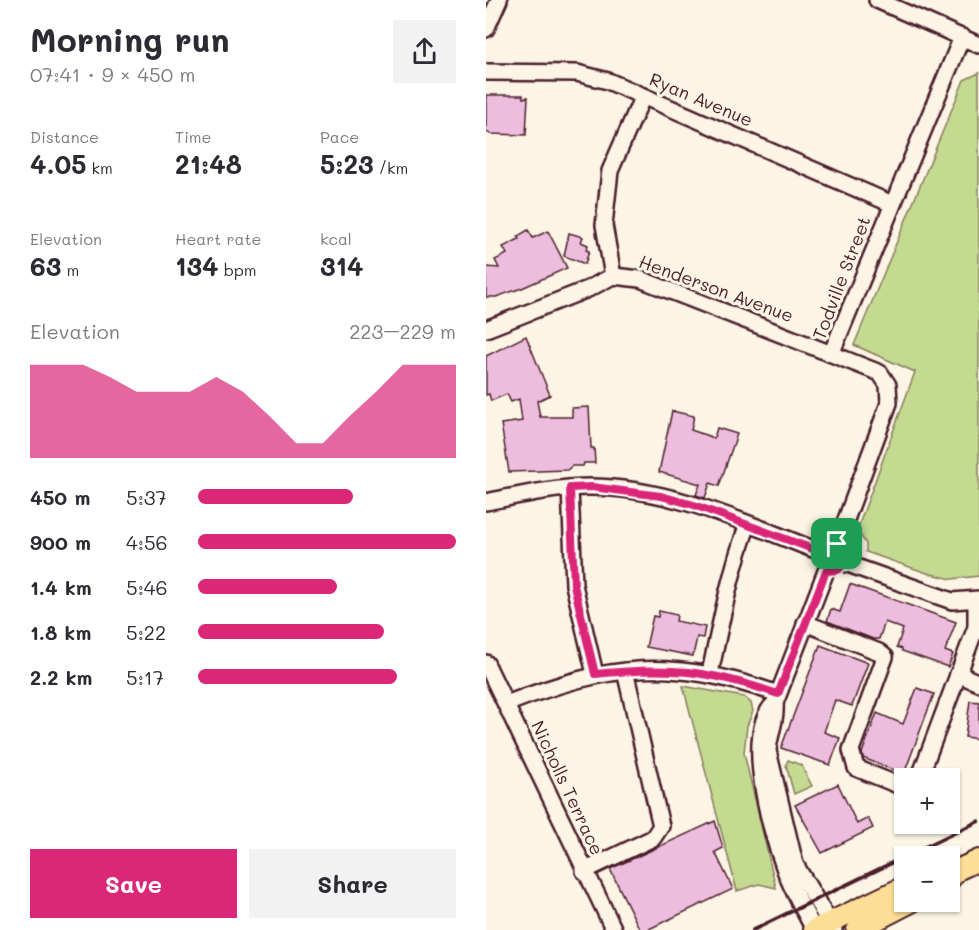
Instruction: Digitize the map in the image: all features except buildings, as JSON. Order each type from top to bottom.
[{"type":"main road","points":[[960,869],[979,860]]},
{"type":"main road","points":[[823,928],[894,892]]},
{"type":"main road","points":[[857,930],[894,911]]},
{"type":"main road","points":[[884,930],[901,912]]},
{"type":"street","points":[[486,29],[499,0]]},
{"type":"street","points":[[877,0],[979,45]]},
{"type":"street","name":"Todville Street","points":[[837,544],[889,403],[888,385],[880,373],[832,352],[962,37]]},
{"type":"street","name":"Ryan Avenue","points":[[486,72],[577,73],[608,81],[892,204]]},
{"type":"street","points":[[613,276],[604,225],[610,171],[643,96]]},
{"type":"street","name":"Henderson Avenue","points":[[486,329],[588,289],[613,276],[640,279],[832,352]]},
{"type":"street","points":[[486,502],[542,490],[592,487],[661,496],[748,524],[818,551]]},
{"type":"street","points":[[570,488],[574,585],[595,674]]},
{"type":"street","points":[[710,674],[726,595],[733,579],[734,563],[748,524]]},
{"type":"street","points":[[825,544],[837,544],[845,551],[845,563],[838,570],[826,571],[818,564],[818,551],[825,544]]},
{"type":"street","points":[[845,563],[952,601],[977,599],[976,627],[923,768]]},
{"type":"street","points":[[823,928],[781,859],[758,751],[761,724],[776,699],[826,571]]},
{"type":"street","points":[[806,623],[879,651],[885,657],[851,750],[856,768],[894,783]]},
{"type":"street","name":"Nicholls Terrace","points":[[486,663],[614,930]]},
{"type":"street","points":[[506,704],[595,674],[625,670],[678,669],[710,674],[776,699]]},
{"type":"street","points":[[584,871],[653,838],[661,826],[625,670]]},
{"type":"street","points":[[958,674],[979,684]]},
{"type":"green space","points":[[979,73],[979,576],[952,579],[866,552],[866,544],[857,530],[915,372],[854,345],[964,80]]},
{"type":"green space","points":[[683,686],[744,697],[751,703],[753,711],[747,726],[744,753],[776,888],[759,884],[737,891]]},
{"type":"green space","points":[[788,760],[801,765],[812,786],[794,794],[786,765]]},
{"type":"railway","points":[[927,846],[979,821]]},
{"type":"railway","points":[[753,930],[894,862]]},
{"type":"route","points":[[592,487],[661,496],[694,505],[818,551],[825,544],[837,544],[845,551],[845,563],[838,570],[826,571],[778,694],[733,679],[678,669],[630,670],[595,674],[574,585],[570,488],[592,487]]}]
